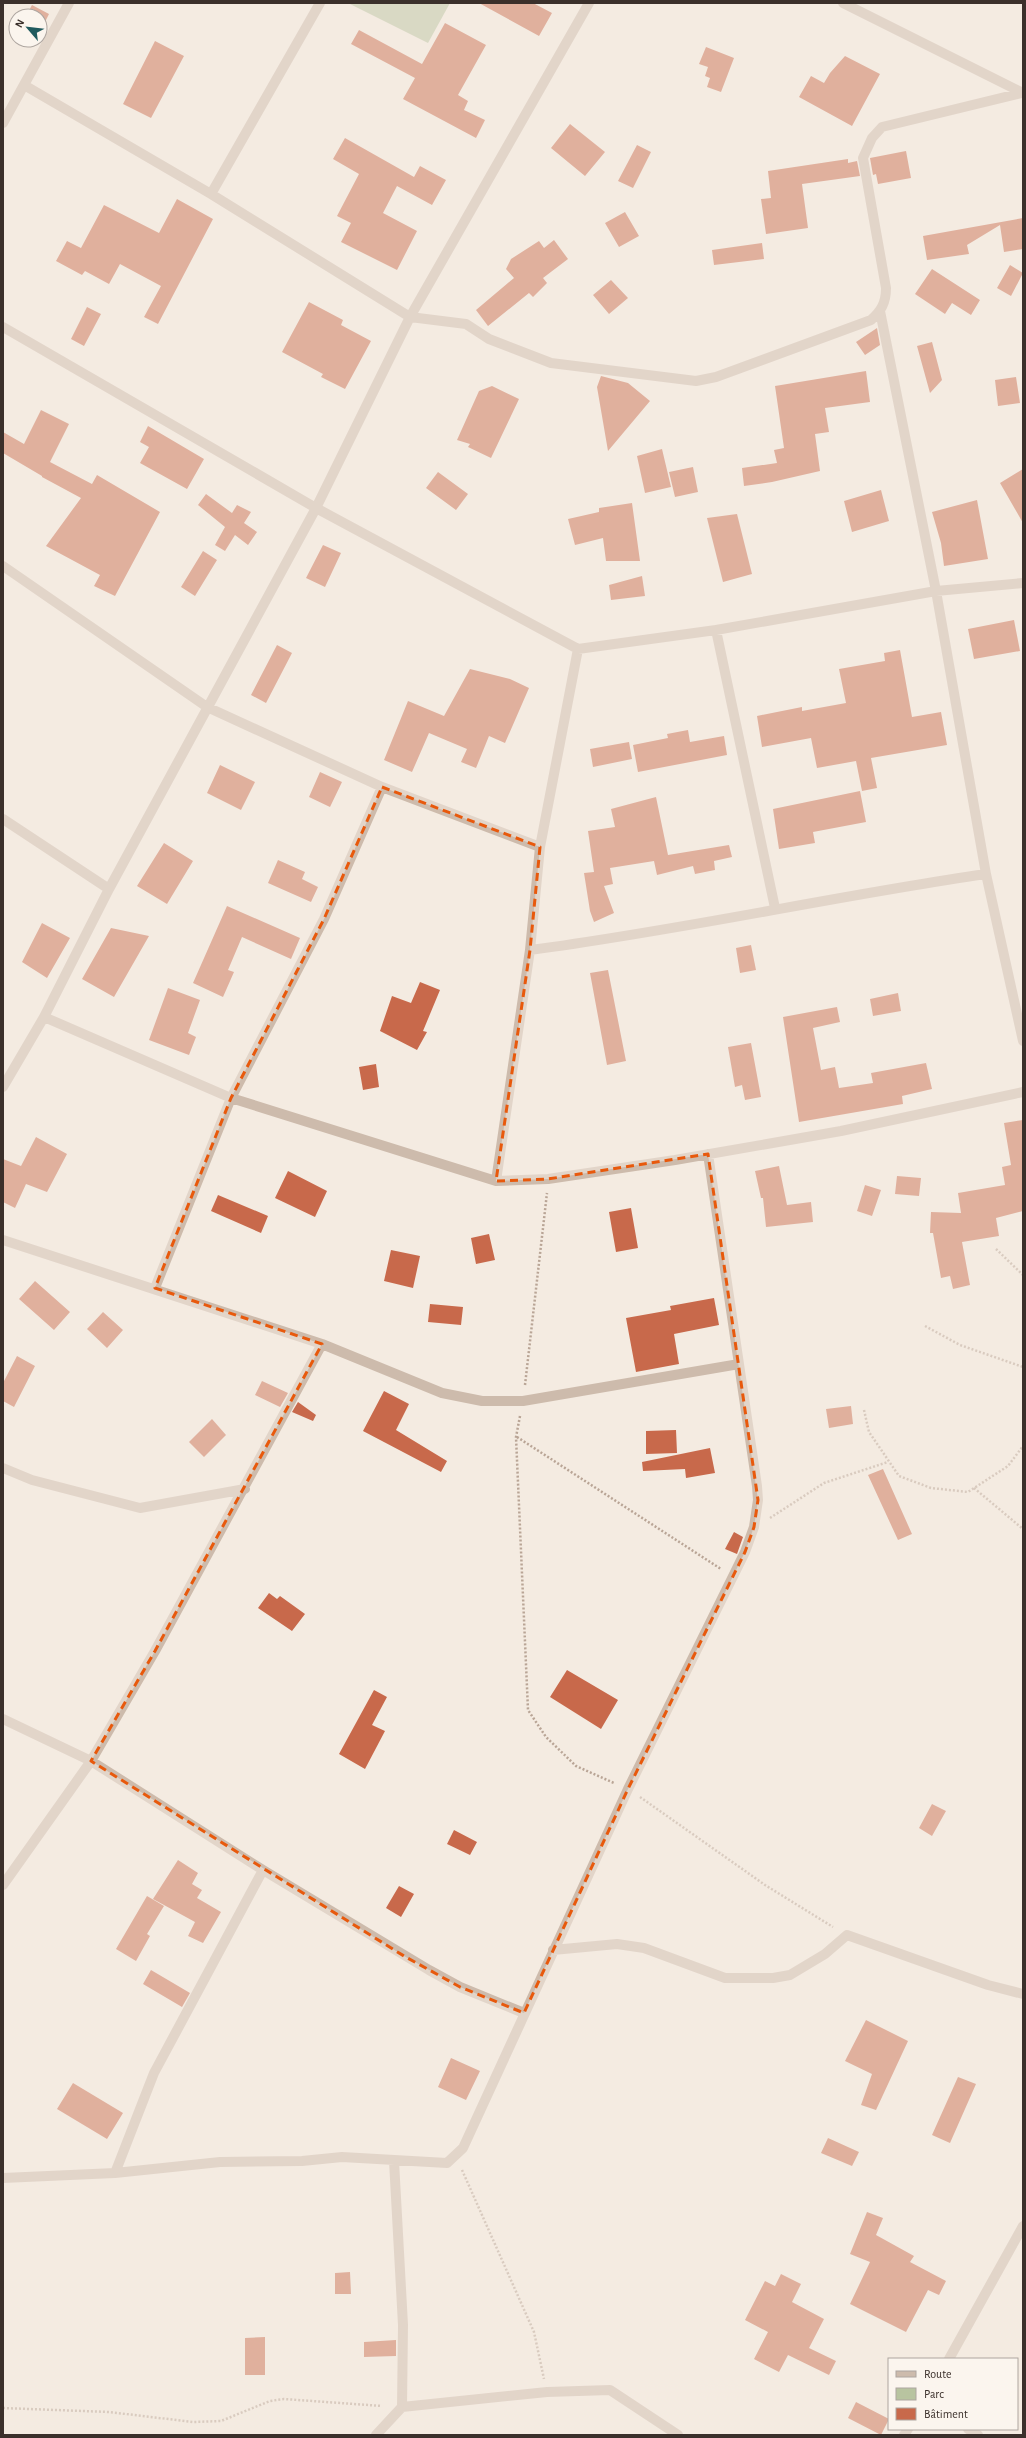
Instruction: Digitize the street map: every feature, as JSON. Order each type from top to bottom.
[{"type":"street","points":[[3,123],[69,3]]},
{"type":"street","points":[[211,194],[320,3]]},
{"type":"street","points":[[3,1087],[44,1017],[109,889],[316,508],[410,317],[589,3]]},
{"type":"street","points":[[843,3],[1023,93]]},
{"type":"street","points":[[24,85],[211,194],[410,317],[466,324],[496,342],[551,363],[696,381],[716,377],[871,320],[880,312],[886,300],[886,288],[863,158],[872,138],[882,127],[1023,93]]},
{"type":"street","points":[[880,312],[936,590],[986,874],[1023,1041]]},
{"type":"street","points":[[3,327],[316,508],[578,649],[716,630],[936,590],[1023,583]]},
{"type":"street","points":[[3,566],[207,707],[382,787],[540,847]]},
{"type":"street","points":[[716,630],[774,908]]},
{"type":"street","points":[[496,1181],[530,950],[540,847],[578,649]]},
{"type":"street","points":[[154,1288],[231,1098],[324,919],[382,787]]},
{"type":"street","points":[[3,819],[109,889]]},
{"type":"street","points":[[530,950],[598,941],[774,908],[986,874]]},
{"type":"street","points":[[44,1017],[231,1098],[496,1181],[548,1179],[708,1154],[841,1131],[1023,1092]]},
{"type":"street","points":[[3,2178],[115,2173],[220,2162],[302,2161],[342,2157],[447,2163],[456,2157],[463,2148],[628,1789],[734,1577],[754,1528],[758,1500],[757,1486],[708,1154]]},
{"type":"street","points":[[3,1240],[154,1288],[248,1322],[322,1344],[442,1393],[482,1401],[523,1402],[739,1364]]},
{"type":"street","points":[[3,1885],[91,1761],[155,1651],[322,1344]]},
{"type":"street","points":[[3,1468],[32,1480],[140,1508],[245,1488]]},
{"type":"street","points":[[3,1719],[91,1761],[262,1870],[454,1983],[524,2013]]},
{"type":"street","points":[[115,2173],[154,2073],[262,1870]]},
{"type":"street","points":[[553,1950],[617,1944],[644,1948],[725,1978],[773,1978],[790,1975],[825,1954],[847,1935],[988,1985],[1023,1994]]},
{"type":"street","points":[[394,2161],[402,2310],[402,2407]]},
{"type":"street","points":[[950,2358],[1023,2226]]},
{"type":"street","points":[[376,2435],[402,2407],[547,2392],[610,2390],[678,2435]]},
{"type":"path","points":[[548,1179],[523,1402],[516,1437],[528,1710],[546,1737],[576,1766],[628,1789],[765,1885],[847,1935]]},
{"type":"path","points":[[996,1249],[1023,1275]]},
{"type":"path","points":[[925,1326],[960,1345],[1023,1366]]},
{"type":"path","points":[[864,1410],[869,1432],[888,1462],[899,1476],[932,1488],[968,1492],[1008,1466],[1023,1446]]},
{"type":"path","points":[[516,1437],[734,1577]]},
{"type":"path","points":[[754,1528],[824,1483],[888,1462]]},
{"type":"path","points":[[974,1488],[1023,1529]]},
{"type":"path","points":[[456,2157],[534,2332],[547,2392]]},
{"type":"path","points":[[3,2408],[109,2412],[193,2422],[221,2421],[270,2401],[284,2399],[402,2407]]},
{"type":"highlighted area","points":[[382,787],[540,847],[530,950],[496,1181],[548,1179],[708,1154],[758,1500],[754,1527],[745,1552],[628,1789],[524,2013],[460,1987],[404,1956],[91,1761],[155,1651],[322,1344],[155,1288],[231,1098],[324,919]]},
{"type":"green space","points":[[348,3],[450,3],[428,43]]},
{"type":"building","points":[[479,3],[533,3],[552,13],[539,36]]},
{"type":"building","points":[[32,5],[38,8],[30,8]]},
{"type":"building","points":[[445,23],[486,45],[458,95],[468,101],[464,110],[485,120],[476,138],[403,99],[415,78],[351,44],[359,30],[422,64]]},
{"type":"building","points":[[155,41],[184,56],[151,118],[123,104]]},
{"type":"building","points":[[706,47],[734,58],[721,92],[707,87],[710,78],[705,76],[708,67],[699,64]]},
{"type":"building","points":[[845,56],[880,74],[852,126],[799,97],[811,76],[824,83],[830,73]]},
{"type":"building","points":[[570,124],[605,152],[585,176],[551,148]]},
{"type":"building","points":[[345,138],[414,177],[420,166],[446,180],[432,205],[397,186],[383,213],[417,231],[397,270],[341,242],[351,223],[337,216],[359,174],[333,159]]},
{"type":"building","points":[[637,145],[651,152],[633,188],[618,181]]},
{"type":"building","points":[[906,151],[911,178],[878,184],[876,174],[873,175],[870,158]]},
{"type":"building","points":[[848,159],[848,163],[857,161],[860,176],[802,184],[808,228],[766,234],[761,199],[771,198],[768,171]]},
{"type":"building","points":[[177,199],[213,219],[158,324],[144,317],[161,286],[120,264],[109,284],[85,271],[82,275],[56,261],[67,241],[81,248],[104,205],[159,233]]},
{"type":"building","points":[[625,212],[639,236],[619,247],[605,223]]},
{"type":"building","points":[[1023,218],[1023,249],[1004,252],[1000,225],[967,245],[969,254],[927,260],[923,236]]},
{"type":"building","points":[[554,240],[568,259],[543,278],[547,283],[533,297],[529,293],[488,326],[476,310],[514,278],[506,269],[511,259],[539,241],[544,248]]},
{"type":"building","points":[[762,243],[764,259],[714,265],[712,250]]},
{"type":"building","points":[[1010,265],[1023,273],[1011,296],[997,288]]},
{"type":"building","points":[[932,269],[980,300],[971,315],[952,303],[945,314],[915,294]]},
{"type":"building","points":[[611,280],[628,298],[609,314],[593,295]]},
{"type":"building","points":[[309,302],[343,320],[341,325],[371,341],[345,389],[321,377],[323,374],[282,352]]},
{"type":"building","points":[[87,307],[101,314],[84,346],[71,339]]},
{"type":"building","points":[[877,328],[880,345],[865,355],[856,342]]},
{"type":"building","points":[[932,342],[942,380],[930,393],[917,346]]},
{"type":"building","points":[[866,371],[870,402],[825,408],[829,432],[815,434],[820,471],[772,482],[744,486],[742,468],[777,463],[774,450],[784,448],[775,386]]},
{"type":"building","points":[[601,376],[628,383],[650,401],[608,451],[597,387]]},
{"type":"building","points":[[1016,377],[1020,403],[998,406],[995,380]]},
{"type":"building","points":[[492,386],[519,399],[491,458],[468,447],[470,444],[457,440],[479,391]]},
{"type":"building","points":[[41,410],[69,424],[50,462],[92,484],[97,475],[160,512],[115,596],[94,586],[100,575],[46,546],[81,498],[42,477],[3,453],[3,432],[24,444]]},
{"type":"building","points":[[148,426],[204,459],[187,489],[140,463],[149,447],[140,442]]},
{"type":"building","points":[[662,449],[671,487],[645,493],[637,456]]},
{"type":"building","points":[[693,467],[698,492],[675,497],[669,472]]},
{"type":"building","points":[[1023,469],[1023,523],[1000,483]]},
{"type":"building","points":[[438,472],[468,494],[456,510],[426,488]]},
{"type":"building","points":[[881,490],[889,521],[852,532],[844,501]]},
{"type":"building","points":[[206,494],[232,513],[237,505],[251,512],[244,523],[257,532],[248,545],[235,535],[225,551],[215,545],[225,527],[198,505]]},
{"type":"building","points":[[977,500],[988,559],[944,566],[941,543],[932,512]]},
{"type":"building","points":[[632,503],[640,561],[606,561],[603,538],[575,545],[568,519],[599,512],[599,508]]},
{"type":"building","points":[[737,514],[752,574],[723,582],[707,518]]},
{"type":"building","points":[[323,545],[341,553],[325,587],[306,578]]},
{"type":"building","points":[[203,551],[217,560],[195,596],[181,587]]},
{"type":"building","points":[[642,576],[645,596],[611,600],[609,585]]},
{"type":"building","points":[[1014,620],[1020,651],[974,659],[968,629]]},
{"type":"building","points":[[277,645],[292,653],[266,703],[251,695]]},
{"type":"building","points":[[900,650],[912,717],[941,712],[947,745],[871,758],[877,788],[862,791],[856,761],[817,768],[811,738],[762,747],[757,716],[802,707],[802,711],[846,703],[839,669],[885,661],[884,653]]},
{"type":"building","points":[[470,669],[510,679],[529,688],[505,743],[489,736],[476,768],[461,762],[467,749],[429,733],[412,772],[384,760],[408,701],[444,716]]},
{"type":"building","points":[[688,730],[690,742],[724,736],[727,755],[638,772],[633,745],[668,738],[667,734]]},
{"type":"building","points":[[629,742],[632,759],[593,767],[590,749]]},
{"type":"building","points":[[220,765],[255,782],[241,810],[207,793]]},
{"type":"building","points":[[320,772],[342,782],[330,807],[309,797]]},
{"type":"building","points":[[860,791],[866,822],[813,832],[815,843],[779,849],[773,809]]},
{"type":"building","points":[[656,797],[668,855],[729,845],[732,857],[714,861],[715,870],[695,874],[693,866],[657,875],[654,861],[610,868],[613,884],[604,886],[614,913],[594,922],[590,911],[584,873],[594,872],[588,831],[615,827],[611,809]]},
{"type":"building","points":[[164,843],[193,861],[167,904],[137,886]]},
{"type":"building","points":[[278,860],[305,872],[302,879],[318,887],[311,902],[268,883]]},
{"type":"building","points":[[227,906],[300,938],[291,959],[242,937],[228,970],[234,972],[223,997],[193,983]]},
{"type":"building","points":[[42,923],[70,938],[47,978],[22,962]]},
{"type":"building","points":[[111,928],[149,936],[114,997],[82,979]]},
{"type":"building","points":[[751,945],[756,970],[740,973],[736,948]]},
{"type":"building","points":[[608,970],[626,1061],[607,1065],[590,973]]},
{"type":"building","points":[[420,982],[440,990],[423,1031],[427,1032],[417,1050],[380,1031],[392,996],[411,1003]]},
{"type":"building","points":[[168,988],[200,1000],[188,1033],[196,1037],[189,1055],[149,1040]]},
{"type":"building","points":[[898,993],[901,1011],[873,1016],[870,999]]},
{"type":"building","points":[[837,1007],[840,1022],[813,1028],[821,1070],[835,1067],[839,1088],[873,1083],[871,1073],[926,1063],[932,1089],[902,1096],[903,1104],[799,1122],[783,1017]]},
{"type":"building","points":[[751,1043],[761,1097],[745,1100],[742,1085],[735,1087],[728,1047]]},
{"type":"building","points":[[376,1064],[379,1087],[363,1090],[359,1067]]},
{"type":"building","points":[[1023,1120],[1023,1211],[996,1218],[999,1236],[962,1242],[970,1285],[953,1289],[950,1276],[941,1278],[933,1233],[930,1233],[931,1212],[961,1213],[958,1193],[1005,1185],[1002,1167],[1011,1165],[1004,1123]]},
{"type":"building","points":[[36,1137],[67,1154],[47,1192],[26,1184],[15,1208],[3,1202],[3,1159],[21,1166]]},
{"type":"building","points":[[779,1166],[787,1205],[811,1202],[813,1222],[766,1227],[763,1198],[761,1198],[755,1171]]},
{"type":"building","points":[[288,1171],[327,1191],[315,1217],[275,1198]]},
{"type":"building","points":[[897,1176],[921,1178],[919,1196],[895,1194]]},
{"type":"building","points":[[865,1185],[881,1190],[872,1216],[857,1211]]},
{"type":"building","points":[[218,1195],[268,1216],[261,1233],[211,1211]]},
{"type":"building","points":[[631,1208],[638,1248],[616,1252],[609,1212]]},
{"type":"building","points":[[489,1234],[495,1260],[476,1264],[471,1238]]},
{"type":"building","points":[[391,1250],[420,1256],[413,1288],[384,1281]]},
{"type":"building","points":[[35,1281],[70,1312],[54,1330],[19,1299]]},
{"type":"building","points":[[714,1298],[719,1325],[674,1334],[679,1364],[636,1372],[626,1318],[671,1310],[670,1306]]},
{"type":"building","points":[[430,1304],[463,1307],[461,1325],[428,1322]]},
{"type":"building","points":[[103,1312],[123,1330],[107,1348],[87,1329]]},
{"type":"building","points":[[17,1356],[35,1366],[14,1407],[3,1401],[3,1383]]},
{"type":"building","points":[[262,1381],[288,1393],[280,1407],[255,1395]]},
{"type":"building","points":[[384,1391],[409,1404],[396,1430],[447,1461],[441,1472],[363,1431]]},
{"type":"building","points":[[298,1402],[316,1415],[313,1421],[292,1412]]},
{"type":"building","points":[[851,1406],[853,1424],[829,1428],[826,1409]]},
{"type":"building","points":[[212,1419],[226,1435],[204,1457],[189,1442]]},
{"type":"building","points":[[676,1430],[677,1453],[646,1454],[646,1431]]},
{"type":"building","points":[[710,1448],[715,1473],[686,1478],[685,1469],[643,1471],[642,1462]]},
{"type":"building","points":[[883,1469],[912,1534],[898,1540],[868,1475]]},
{"type":"building","points":[[734,1532],[743,1537],[737,1554],[725,1549]]},
{"type":"building","points":[[269,1593],[277,1599],[280,1596],[305,1614],[292,1631],[258,1608]]},
{"type":"building","points":[[567,1670],[618,1700],[601,1729],[550,1697]]},
{"type":"building","points":[[374,1690],[387,1697],[372,1725],[385,1731],[365,1769],[339,1754]]},
{"type":"building","points":[[932,1804],[946,1811],[932,1836],[919,1828]]},
{"type":"building","points":[[454,1830],[477,1842],[470,1855],[447,1844]]},
{"type":"building","points":[[178,1860],[198,1873],[192,1884],[202,1890],[197,1898],[221,1912],[203,1943],[188,1936],[195,1922],[153,1899]]},
{"type":"building","points":[[399,1886],[414,1894],[401,1917],[386,1908]]},
{"type":"building","points":[[147,1896],[164,1906],[147,1934],[150,1936],[136,1961],[116,1949]]},
{"type":"building","points":[[151,1970],[190,1993],[182,2007],[143,1984]]},
{"type":"building","points":[[866,2020],[908,2041],[876,2110],[861,2105],[872,2074],[845,2061]]},
{"type":"building","points":[[451,2058],[480,2071],[466,2100],[438,2087]]},
{"type":"building","points":[[958,2077],[976,2084],[950,2143],[932,2135]]},
{"type":"building","points":[[73,2083],[123,2113],[107,2139],[57,2109]]},
{"type":"building","points":[[828,2138],[859,2152],[852,2166],[821,2153]]},
{"type":"building","points":[[867,2212],[883,2218],[876,2235],[914,2256],[910,2262],[946,2281],[939,2295],[928,2290],[906,2332],[850,2304],[870,2262],[850,2254]]},
{"type":"building","points":[[350,2272],[351,2294],[335,2294],[335,2273]]},
{"type":"building","points":[[781,2274],[801,2284],[792,2302],[824,2319],[809,2348],[836,2361],[829,2375],[788,2355],[779,2372],[754,2359],[768,2332],[745,2320],[765,2281],[775,2286]]},
{"type":"building","points":[[265,2337],[265,2375],[245,2375],[245,2338]]},
{"type":"building","points":[[396,2340],[396,2356],[364,2357],[364,2342]]},
{"type":"building","points":[[856,2402],[888,2418],[888,2421],[881,2435],[848,2418]]}]
